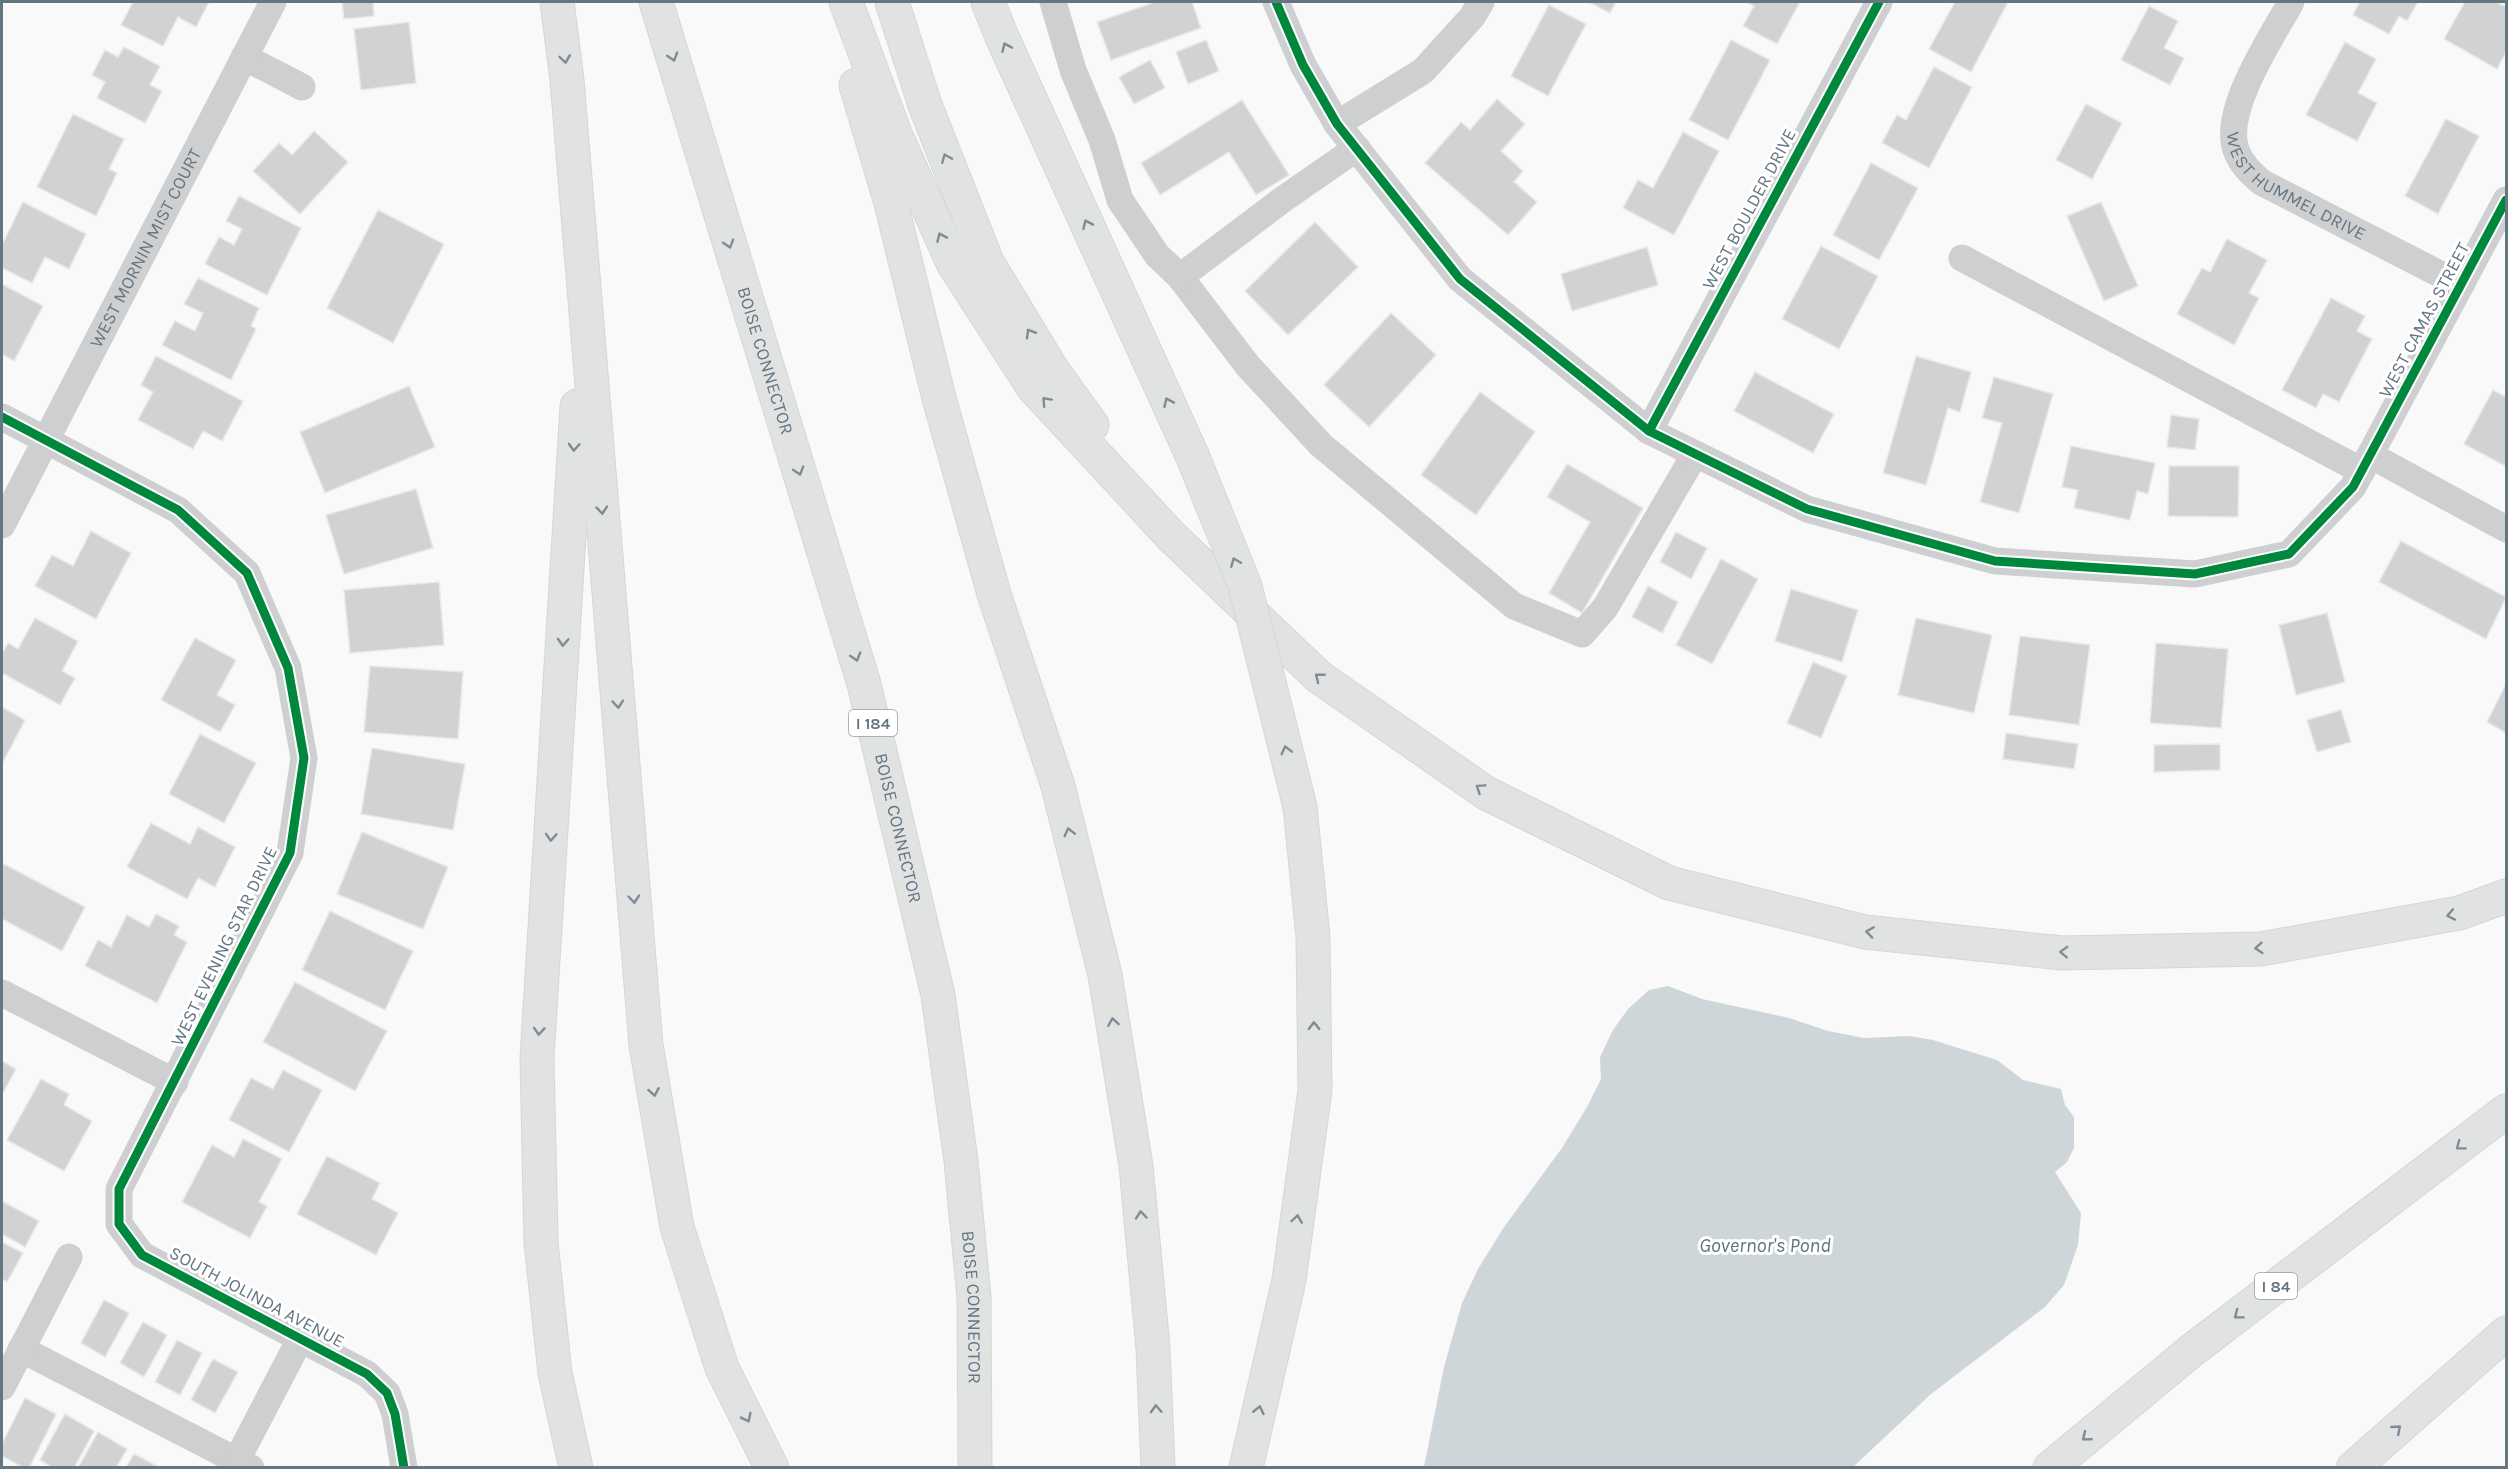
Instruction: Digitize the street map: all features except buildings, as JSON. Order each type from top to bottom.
[{"type":"highway","points":[[556,2],[567,80],[646,1045],[677,1227],[722,1368],[772,1467]]},
{"type":"highway","name":"BOISE CONNECTOR","points":[[656,2],[864,684],[938,995],[961,1161],[974,1297],[975,1467]]},
{"type":"highway","points":[[831,2],[891,203],[939,398],[994,594],[1058,786],[1105,975],[1136,1166],[1153,1348],[1158,1467]]},
{"type":"highway","points":[[846,2],[896,136],[952,263],[1033,387],[1171,537],[1329,684],[1486,793],[1669,883],[1865,932],[2062,953],[2261,949],[2459,913],[2506,897]]},
{"type":"highway","points":[[892,2],[925,105],[987,262],[1053,371],[1171,537]]},
{"type":"highway","points":[[988,2],[1192,455],[1245,586],[1300,807],[1313,937],[1315,1090],[1289,1280],[1246,1467]]},
{"type":"highway","points":[[576,1467],[555,1373],[541,1242],[537,1058],[584,284]]},
{"type":"highway","name":"I 84","points":[[2050,1467],[2191,1351],[2506,1111]]},
{"type":"highway","points":[[2353,1467],[2506,1333]]},
{"type":"street","name":"WEST MORNIN MIST COURT","points":[[2,525],[273,2]]},
{"type":"street","points":[[1053,2],[1073,70],[1102,140],[1120,201],[1157,255],[1180,277],[1248,366],[1321,445],[1514,606],[1582,634],[1605,608],[1695,454]]},
{"type":"street","name":"WEST CAMAS STREET","points":[[1276,2],[1302,65],[1337,124],[1460,279],[1649,431],[1807,509],[1995,561],[2195,574],[2289,554],[2353,487],[2506,200]]},
{"type":"street","points":[[1337,124],[1423,70],[1472,17],[1481,2]]},
{"type":"street","name":"WEST BOULDER DRIVE","points":[[1649,431],[1879,2]]},
{"type":"street","name":"WEST HUMMEL DRIVE","points":[[2291,2],[2241,96],[2234,120],[2235,149],[2246,168],[2261,182],[2461,285]]},
{"type":"street","points":[[244,57],[302,87]]},
{"type":"street","points":[[1180,277],[1282,200],[1356,148]]},
{"type":"street","points":[[1962,258],[2366,463],[2506,529]]},
{"type":"street","name":"WEST EVENING STAR DRIVE","points":[[2,417],[178,510],[247,573],[288,668],[304,758],[290,853],[119,1190],[119,1224]]},
{"type":"street","points":[[2,993],[175,1082]]},
{"type":"street","name":"SOUTH JOLINDA AVENUE","points":[[119,1224],[142,1255],[367,1374],[387,1393],[395,1414],[404,1467]]},
{"type":"street","points":[[2,1387],[69,1257]]},
{"type":"street","points":[[21,1349],[244,1464],[300,1339]]},
{"type":"water","name":"Governor's Pond","points":[[1668,986],[1702,999],[1789,1018],[1828,1031],[1864,1038],[1909,1036],[1933,1040],[1997,1060],[2023,1080],[2061,1089],[2065,1105],[2074,1117],[2074,1148],[2067,1162],[2055,1172],[2081,1213],[2078,1245],[2064,1285],[2045,1307],[1931,1394],[1853,1467],[1424,1467],[1444,1367],[1462,1303],[1478,1269],[1504,1227],[1562,1148],[1587,1107],[1601,1079],[1600,1057],[1613,1030],[1628,1009],[1649,990]]},
{"type":"cycle path","points":[[1276,2],[1303,65],[1337,124],[1460,279],[1649,431],[1807,509],[1995,561],[2195,574],[2289,554],[2353,487],[2506,200]]},
{"type":"cycle path","points":[[1649,431],[1879,2]]},
{"type":"cycle path","points":[[2,417],[178,510],[247,573],[288,668],[304,758],[290,853],[119,1189],[119,1224],[142,1255],[367,1374],[387,1393],[395,1414],[404,1468]]}]
